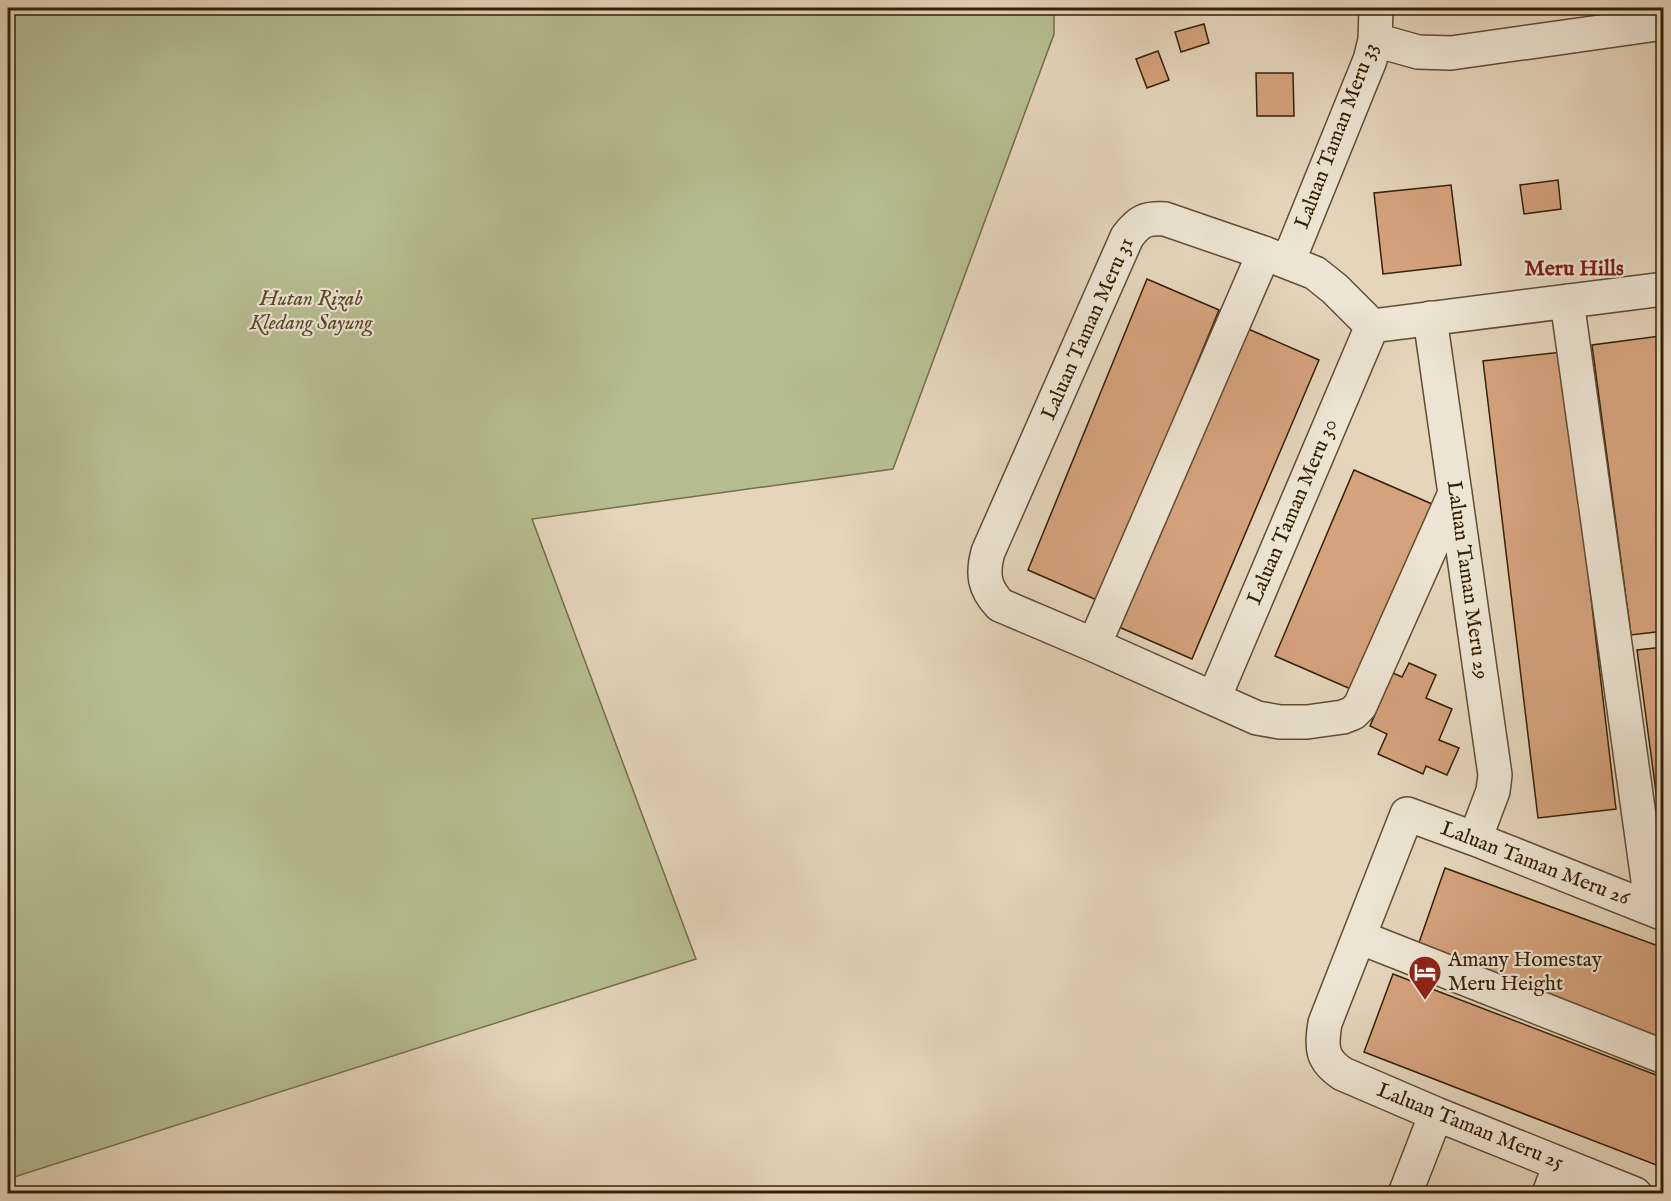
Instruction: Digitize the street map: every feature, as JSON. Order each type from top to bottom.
[{"type":"street","name":"Laluan Taman Meru 33","points":[[1094,645],[1370,60],[1375,40],[1376,8]]},
{"type":"street","points":[[1375,40],[1419,52],[1451,52],[1658,18]]},
{"type":"street","name":"Laluan Taman Meru 31","points":[[1094,645],[1000,605],[991,595],[986,582],[984,566],[988,552],[1127,237],[1138,224],[1151,218],[1165,219],[1276,257],[1315,273],[1335,289],[1372,326]]},
{"type":"street","points":[[1372,326],[1664,289]]},
{"type":"street","points":[[1567,301],[1658,912]]},
{"type":"street","name":"Laluan Taman Meru 29","points":[[1430,318],[1495,775],[1493,791],[1475,839]]},
{"type":"street","name":"Laluan Taman Meru 30","points":[[1214,698],[1372,326]]},
{"type":"street","points":[[1094,645],[1257,718],[1280,722],[1307,722],[1343,717],[1353,713],[1360,706],[1455,493]]},
{"type":"street","name":"Laluan Taman Meru 26","points":[[1359,937],[1407,814],[1658,912]]},
{"type":"street","points":[[1359,937],[1664,1057]]},
{"type":"street","name":"Laluan Taman Meru 25","points":[[1359,937],[1325,1023],[1322,1041],[1324,1055],[1332,1067],[1343,1074],[1436,1114],[1635,1194]]},
{"type":"street","points":[[1405,1194],[1436,1114]]},
{"type":"street","points":[[1549,1194],[1560,1164]]},
{"type":"green space","name":"Hutan Rizab Kledang Sayung","points":[[8,8],[1054,8],[1054,34],[893,469],[532,519],[696,959],[8,1179]]},
{"type":"building","points":[[1204,24],[1209,43],[1181,52],[1175,32]]},
{"type":"building","points":[[1158,51],[1169,80],[1147,88],[1136,59]]},
{"type":"building","points":[[1256,73],[1293,73],[1294,116],[1257,116]]},
{"type":"building","points":[[1558,180],[1561,209],[1524,214],[1520,185]]},
{"type":"building","points":[[1451,185],[1461,265],[1383,274],[1374,193]]},
{"type":"building","points":[[1147,279],[1219,310],[1099,601],[1028,570]]},
{"type":"building","points":[[1246,328],[1319,360],[1192,659],[1119,627]]},
{"type":"building","points":[[1660,336],[1664,360],[1664,631],[1631,635],[1592,345]]},
{"type":"building","points":[[1562,352],[1616,809],[1538,818],[1483,361]]},
{"type":"building","points":[[1354,470],[1432,504],[1353,690],[1275,656]]},
{"type":"building","points":[[1664,647],[1664,852],[1637,650]]},
{"type":"building","points":[[1409,663],[1436,675],[1426,698],[1452,709],[1439,740],[1459,748],[1447,775],[1426,766],[1423,774],[1378,754],[1387,734],[1370,726],[1393,673],[1402,677]]},
{"type":"building","points":[[1445,868],[1664,948],[1664,1044],[1415,954]]},
{"type":"building","points":[[1393,974],[1664,1078],[1664,1168],[1364,1052]]},
{"type":"place","name":"Amany Homestay Meru Height","points":[[1425,1001]]},
{"type":"district","name":"Meru Hills","points":[[1574,269]]}]
